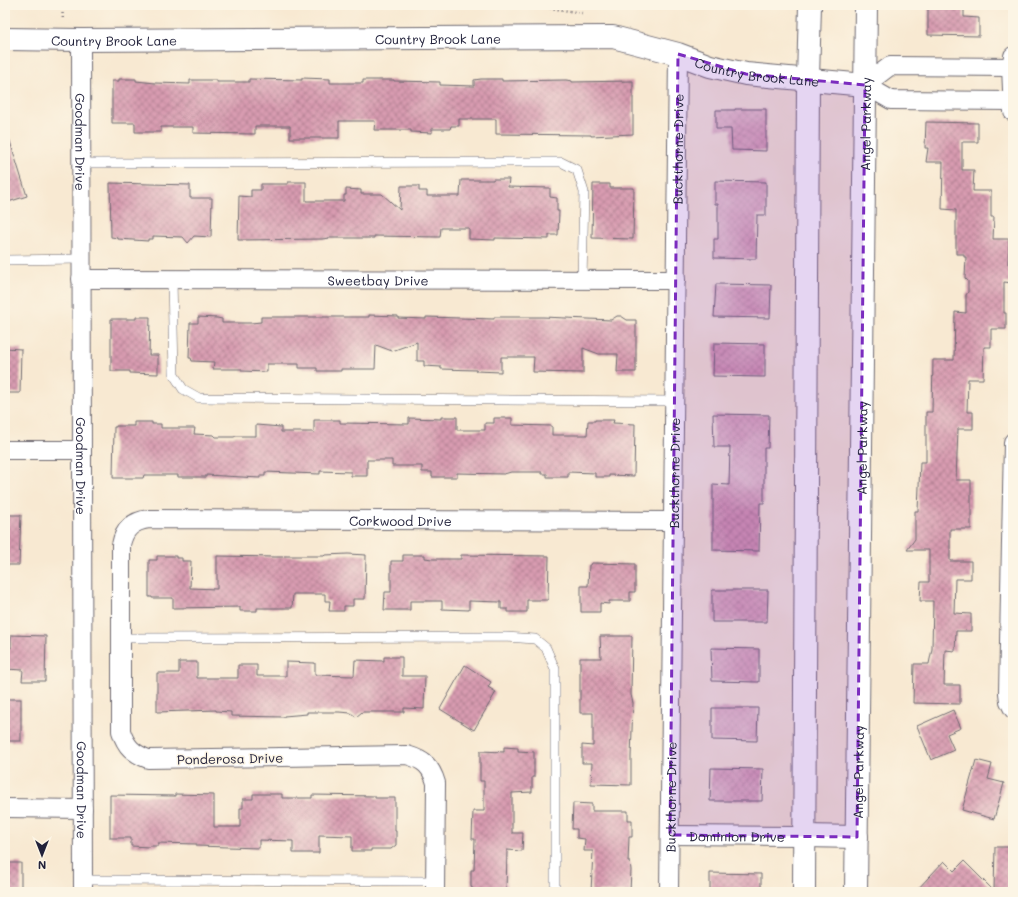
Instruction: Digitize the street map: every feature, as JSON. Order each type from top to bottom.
[{"type":"main road","points":[[804,892],[808,79],[810,5]]},
{"type":"main road","name":"Angel Parkway","points":[[856,892],[866,5]]},
{"type":"main road","name":"Country Brook Lane","points":[[5,39],[80,40],[613,36],[678,54],[710,66],[746,74],[865,85]]},
{"type":"main road","points":[[805,836],[857,837]]},
{"type":"street","name":"Goodman Drive","points":[[80,40],[83,886]]},
{"type":"street","name":"Buckthorne Drive","points":[[669,892],[678,54]]},
{"type":"street","points":[[865,85],[890,66],[1012,63],[1013,105]]},
{"type":"street","name":"Country Brook Lane","points":[[865,85],[891,100],[1013,105]]},
{"type":"street","name":"Sweetbay Drive","points":[[81,279],[676,280]]},
{"type":"street","points":[[1013,442],[1008,693],[1009,701],[1013,709]]},
{"type":"street","points":[[5,450],[82,450]]},
{"type":"street","name":"Corkwood Drive","points":[[129,527],[133,523],[140,520],[149,519],[673,521]]},
{"type":"street","name":"Ponderosa Drive","points":[[129,527],[123,537],[122,545],[122,731],[125,741],[130,749],[148,759],[407,755],[417,758],[426,764],[433,773],[436,783],[435,886]]},
{"type":"street","points":[[5,808],[83,809]]},
{"type":"street","name":"Dominion Drive","points":[[670,835],[805,836]]},
{"type":"lane","points":[[81,163],[561,162],[577,170],[584,192],[582,280]]},
{"type":"lane","points":[[5,260],[81,259]]},
{"type":"lane","points":[[172,279],[174,375],[183,389],[199,398],[674,401]]},
{"type":"lane","points":[[122,638],[506,637],[535,639],[546,648],[555,669],[555,892]]},
{"type":"lane","points":[[83,886],[435,886]]},
{"type":"path","points":[[62,5],[63,25]]},
{"type":"path","points":[[530,5],[582,13]]},
{"type":"highlighted area","points":[[678,54],[746,74],[865,85],[857,837],[670,835]]},
{"type":"building","points":[[928,5],[960,5],[960,7],[964,7],[964,17],[979,18],[979,36],[928,35]]},
{"type":"building","points":[[302,78],[330,79],[330,83],[363,83],[363,80],[394,80],[440,82],[440,85],[474,86],[474,80],[481,79],[502,79],[502,81],[566,80],[572,82],[633,81],[633,134],[591,136],[496,134],[496,119],[459,119],[459,126],[451,126],[450,129],[432,129],[432,133],[411,132],[411,130],[374,130],[375,121],[339,121],[339,138],[290,138],[290,126],[255,126],[255,134],[193,133],[193,127],[161,127],[161,132],[135,132],[135,123],[112,123],[112,81],[119,81],[119,79],[136,79],[136,81],[155,83],[190,84],[190,80],[249,82],[249,79],[302,80]]},
{"type":"building","points":[[766,109],[766,151],[732,150],[731,129],[716,129],[716,110]]},
{"type":"building","points":[[926,122],[978,123],[978,142],[962,142],[962,170],[974,170],[973,191],[991,191],[991,217],[994,217],[993,239],[1009,239],[1008,264],[1013,264],[1013,283],[1004,282],[1004,313],[1006,313],[1006,329],[991,329],[991,347],[984,347],[983,379],[968,379],[967,412],[973,412],[973,429],[958,429],[956,480],[971,480],[971,529],[950,529],[950,561],[971,561],[971,579],[955,579],[954,613],[971,614],[971,631],[956,631],[955,651],[945,650],[944,685],[960,685],[960,704],[913,703],[914,664],[929,664],[932,649],[933,601],[920,601],[921,582],[929,582],[929,550],[907,550],[915,539],[915,511],[918,511],[920,462],[926,462],[926,412],[932,412],[933,360],[954,360],[955,312],[966,313],[966,295],[968,292],[968,281],[965,278],[966,257],[964,257],[964,254],[956,254],[956,210],[942,209],[943,162],[926,162],[928,148],[925,148]]},
{"type":"building","points":[[5,135],[8,135],[27,196],[5,203]]},
{"type":"building","points":[[509,179],[508,187],[550,188],[550,197],[557,198],[557,211],[559,211],[558,235],[549,235],[549,239],[469,239],[469,228],[441,228],[440,237],[374,236],[374,238],[238,240],[239,196],[251,197],[251,190],[261,190],[261,184],[306,182],[306,201],[344,201],[346,189],[361,190],[361,194],[382,194],[400,210],[401,186],[419,186],[419,191],[427,191],[427,196],[460,196],[461,180]]},
{"type":"building","points":[[715,181],[766,182],[766,215],[757,215],[756,259],[714,258],[714,239],[718,239],[718,204],[715,204]]},
{"type":"building","points":[[110,183],[190,185],[190,198],[212,198],[211,237],[194,236],[188,243],[183,237],[153,236],[153,239],[148,239],[148,241],[118,239],[111,237]]},
{"type":"building","points":[[593,184],[610,184],[610,188],[634,188],[633,239],[592,238]]},
{"type":"building","points":[[716,284],[771,285],[770,318],[714,317]]},
{"type":"building","points":[[369,315],[426,319],[426,317],[494,319],[494,317],[543,317],[611,320],[617,316],[621,316],[627,320],[636,320],[636,372],[617,372],[618,354],[599,354],[583,348],[583,373],[533,372],[534,357],[501,357],[501,372],[441,369],[441,367],[424,366],[424,361],[417,361],[417,342],[392,351],[376,345],[375,369],[317,371],[317,368],[299,368],[299,364],[267,364],[267,372],[242,371],[242,369],[213,369],[214,362],[192,361],[191,358],[189,358],[190,323],[198,323],[198,317],[222,319],[222,323],[251,323],[261,322],[261,317],[369,317]]},
{"type":"building","points":[[136,317],[150,317],[149,355],[158,355],[158,374],[130,373],[130,371],[111,371],[111,319],[136,319]]},
{"type":"building","points":[[714,343],[765,344],[765,377],[713,376]]},
{"type":"building","points":[[5,348],[21,349],[20,393],[5,393]]},
{"type":"building","points":[[713,414],[769,415],[768,448],[764,448],[764,503],[760,503],[759,551],[713,550],[713,484],[729,485],[730,447],[714,447]]},
{"type":"building","points":[[441,417],[457,417],[457,430],[485,430],[485,423],[494,423],[494,418],[512,418],[512,425],[552,426],[552,435],[587,435],[588,421],[595,420],[614,420],[613,423],[635,424],[634,476],[609,475],[609,477],[595,477],[595,473],[568,472],[568,477],[547,477],[547,474],[542,474],[542,472],[511,472],[504,474],[457,473],[457,477],[432,477],[432,472],[422,472],[422,466],[392,466],[392,460],[367,460],[367,476],[351,476],[351,472],[320,471],[320,474],[265,472],[265,476],[260,476],[260,478],[206,475],[206,477],[178,477],[178,475],[144,475],[143,478],[113,478],[114,427],[134,426],[134,422],[152,422],[152,424],[161,424],[161,428],[195,428],[194,434],[214,435],[216,437],[234,437],[256,436],[256,425],[281,427],[281,432],[314,432],[314,420],[340,420],[340,423],[409,424],[409,418],[441,419]]},
{"type":"building","points":[[5,515],[21,515],[19,565],[5,565]]},
{"type":"building","points":[[348,554],[366,555],[365,599],[353,599],[353,606],[344,606],[344,611],[329,611],[330,601],[325,601],[325,594],[293,594],[292,608],[257,608],[257,611],[240,611],[240,607],[173,608],[173,598],[149,597],[149,560],[157,560],[157,556],[176,556],[176,558],[182,558],[182,561],[191,561],[190,588],[217,589],[217,556],[283,557]]},
{"type":"building","points":[[403,555],[425,555],[425,558],[432,559],[461,559],[461,555],[549,556],[548,600],[527,600],[527,612],[508,612],[508,609],[501,609],[501,602],[469,601],[469,610],[442,609],[442,601],[410,601],[410,610],[384,610],[385,592],[391,592],[391,561],[403,561]]},
{"type":"building","points":[[592,563],[635,564],[635,592],[630,592],[630,601],[609,601],[609,604],[600,603],[600,612],[581,612],[581,586],[588,586],[589,565]]},
{"type":"building","points":[[712,590],[768,590],[767,622],[712,622]]},
{"type":"building","points":[[11,635],[46,636],[45,681],[22,681],[23,670],[5,669],[5,648],[11,648]]},
{"type":"building","points":[[600,636],[632,636],[631,695],[633,703],[631,785],[591,784],[592,763],[582,763],[582,745],[593,746],[593,713],[580,713],[580,658],[601,658]]},
{"type":"building","points":[[711,648],[759,649],[759,682],[712,681]]},
{"type":"building","points":[[384,657],[402,657],[402,676],[425,676],[424,709],[404,708],[404,712],[362,712],[356,717],[351,713],[339,712],[307,712],[307,714],[284,717],[231,716],[231,712],[216,710],[157,712],[157,673],[179,673],[179,662],[197,662],[197,678],[238,678],[238,665],[257,665],[257,676],[286,676],[286,662],[315,663],[315,675],[354,676],[355,660],[384,661]]},
{"type":"building","points":[[465,665],[491,682],[488,687],[496,692],[474,730],[440,709]]},
{"type":"building","points":[[5,699],[21,699],[21,741],[5,741]]},
{"type":"building","points":[[712,708],[758,708],[757,741],[712,740]]},
{"type":"building","points":[[953,710],[961,728],[947,734],[954,750],[931,760],[917,726]]},
{"type":"building","points":[[504,747],[518,748],[518,751],[534,752],[534,777],[532,777],[532,792],[512,793],[512,833],[523,833],[522,851],[507,850],[506,892],[472,892],[471,870],[474,870],[475,839],[472,839],[473,811],[484,811],[484,781],[480,781],[480,751],[504,752]]},
{"type":"building","points":[[976,760],[992,764],[988,779],[1004,783],[994,819],[962,810]]},
{"type":"building","points":[[711,768],[763,769],[762,801],[710,801]]},
{"type":"building","points":[[175,794],[214,795],[214,827],[240,827],[240,808],[243,808],[243,799],[253,799],[253,794],[282,794],[282,798],[312,798],[312,795],[375,796],[375,798],[395,798],[396,845],[391,849],[352,851],[352,836],[319,835],[319,853],[293,853],[293,841],[259,840],[259,848],[158,843],[158,846],[149,847],[131,846],[131,838],[110,838],[110,795],[175,796]]},
{"type":"building","points":[[573,803],[592,804],[592,811],[628,811],[628,820],[632,820],[632,837],[629,837],[628,862],[630,862],[631,870],[630,892],[591,892],[593,851],[584,851],[585,839],[577,838],[577,829],[572,829]]},
{"type":"building","points":[[995,847],[1013,847],[1013,892],[915,892],[944,861],[954,871],[964,861],[994,891]]},
{"type":"building","points":[[5,863],[21,863],[21,892],[5,892]]},
{"type":"building","points":[[710,873],[761,874],[761,892],[710,891]]}]
